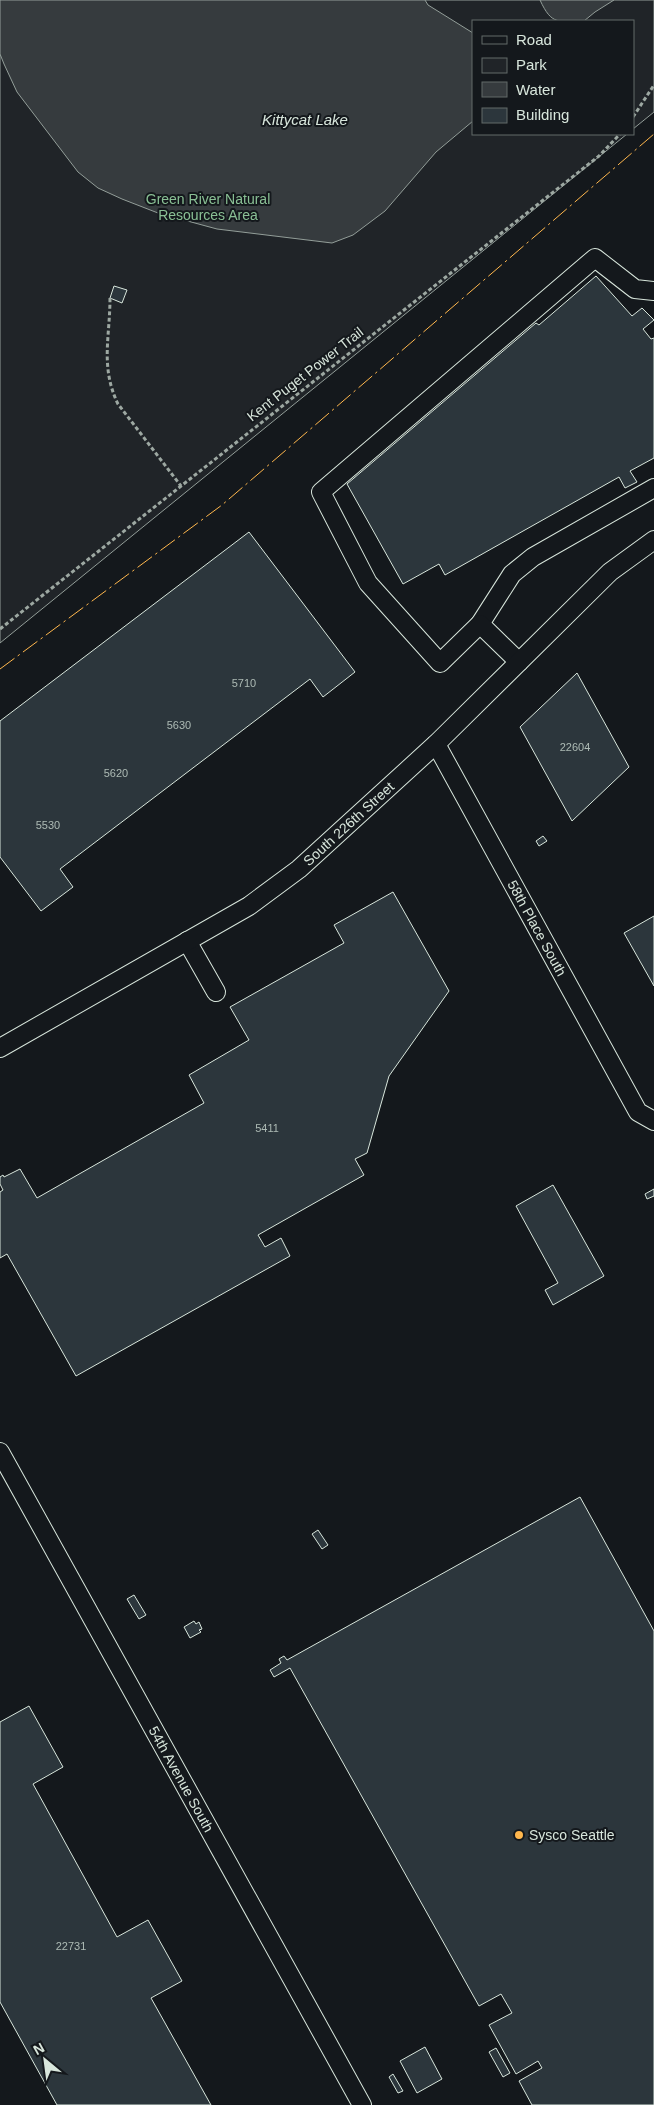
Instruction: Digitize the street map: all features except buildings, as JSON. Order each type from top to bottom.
[{"type":"street","points":[[654,291],[635,289],[595,258],[321,492],[368,583],[440,663],[480,624],[512,574],[533,557],[654,488]]},
{"type":"street","name":"South 226th Street","points":[[0,1048],[249,906],[299,868],[436,744],[610,572],[654,540]]},
{"type":"street","points":[[480,624],[519,662]]},
{"type":"street","name":"58th Place South","points":[[436,744],[638,1112],[654,1120]]},
{"type":"street","points":[[187,941],[216,992]]},
{"type":"street","name":"54th Avenue South","points":[[0,1452],[362,2105]]},
{"type":"path","points":[[634,116],[654,85]]},
{"type":"path","name":"Kent Puget Power Trail","points":[[0,629],[598,156],[619,135]]},
{"type":"path","points":[[110,298],[106,368],[111,389],[118,404],[180,486]]},
{"type":"green space","name":"Green River Natural Resources Area","points":[[0,0],[654,0],[654,112],[634,128],[634,20],[472,20],[472,135],[626,135],[0,643]]},
{"type":"water","name":"Kittycat Lake","points":[[0,0],[425,0],[428,5],[472,32],[472,122],[436,152],[385,211],[353,235],[332,243],[217,229],[158,213],[122,199],[98,188],[78,172],[17,92],[0,54]]},
{"type":"water","points":[[540,0],[614,0],[585,20],[557,20],[552,18]]},
{"type":"power","points":[[0,669],[222,505],[654,134]]},
{"type":"place","name":"Sysco Seattle","points":[[519,1835]]}]
